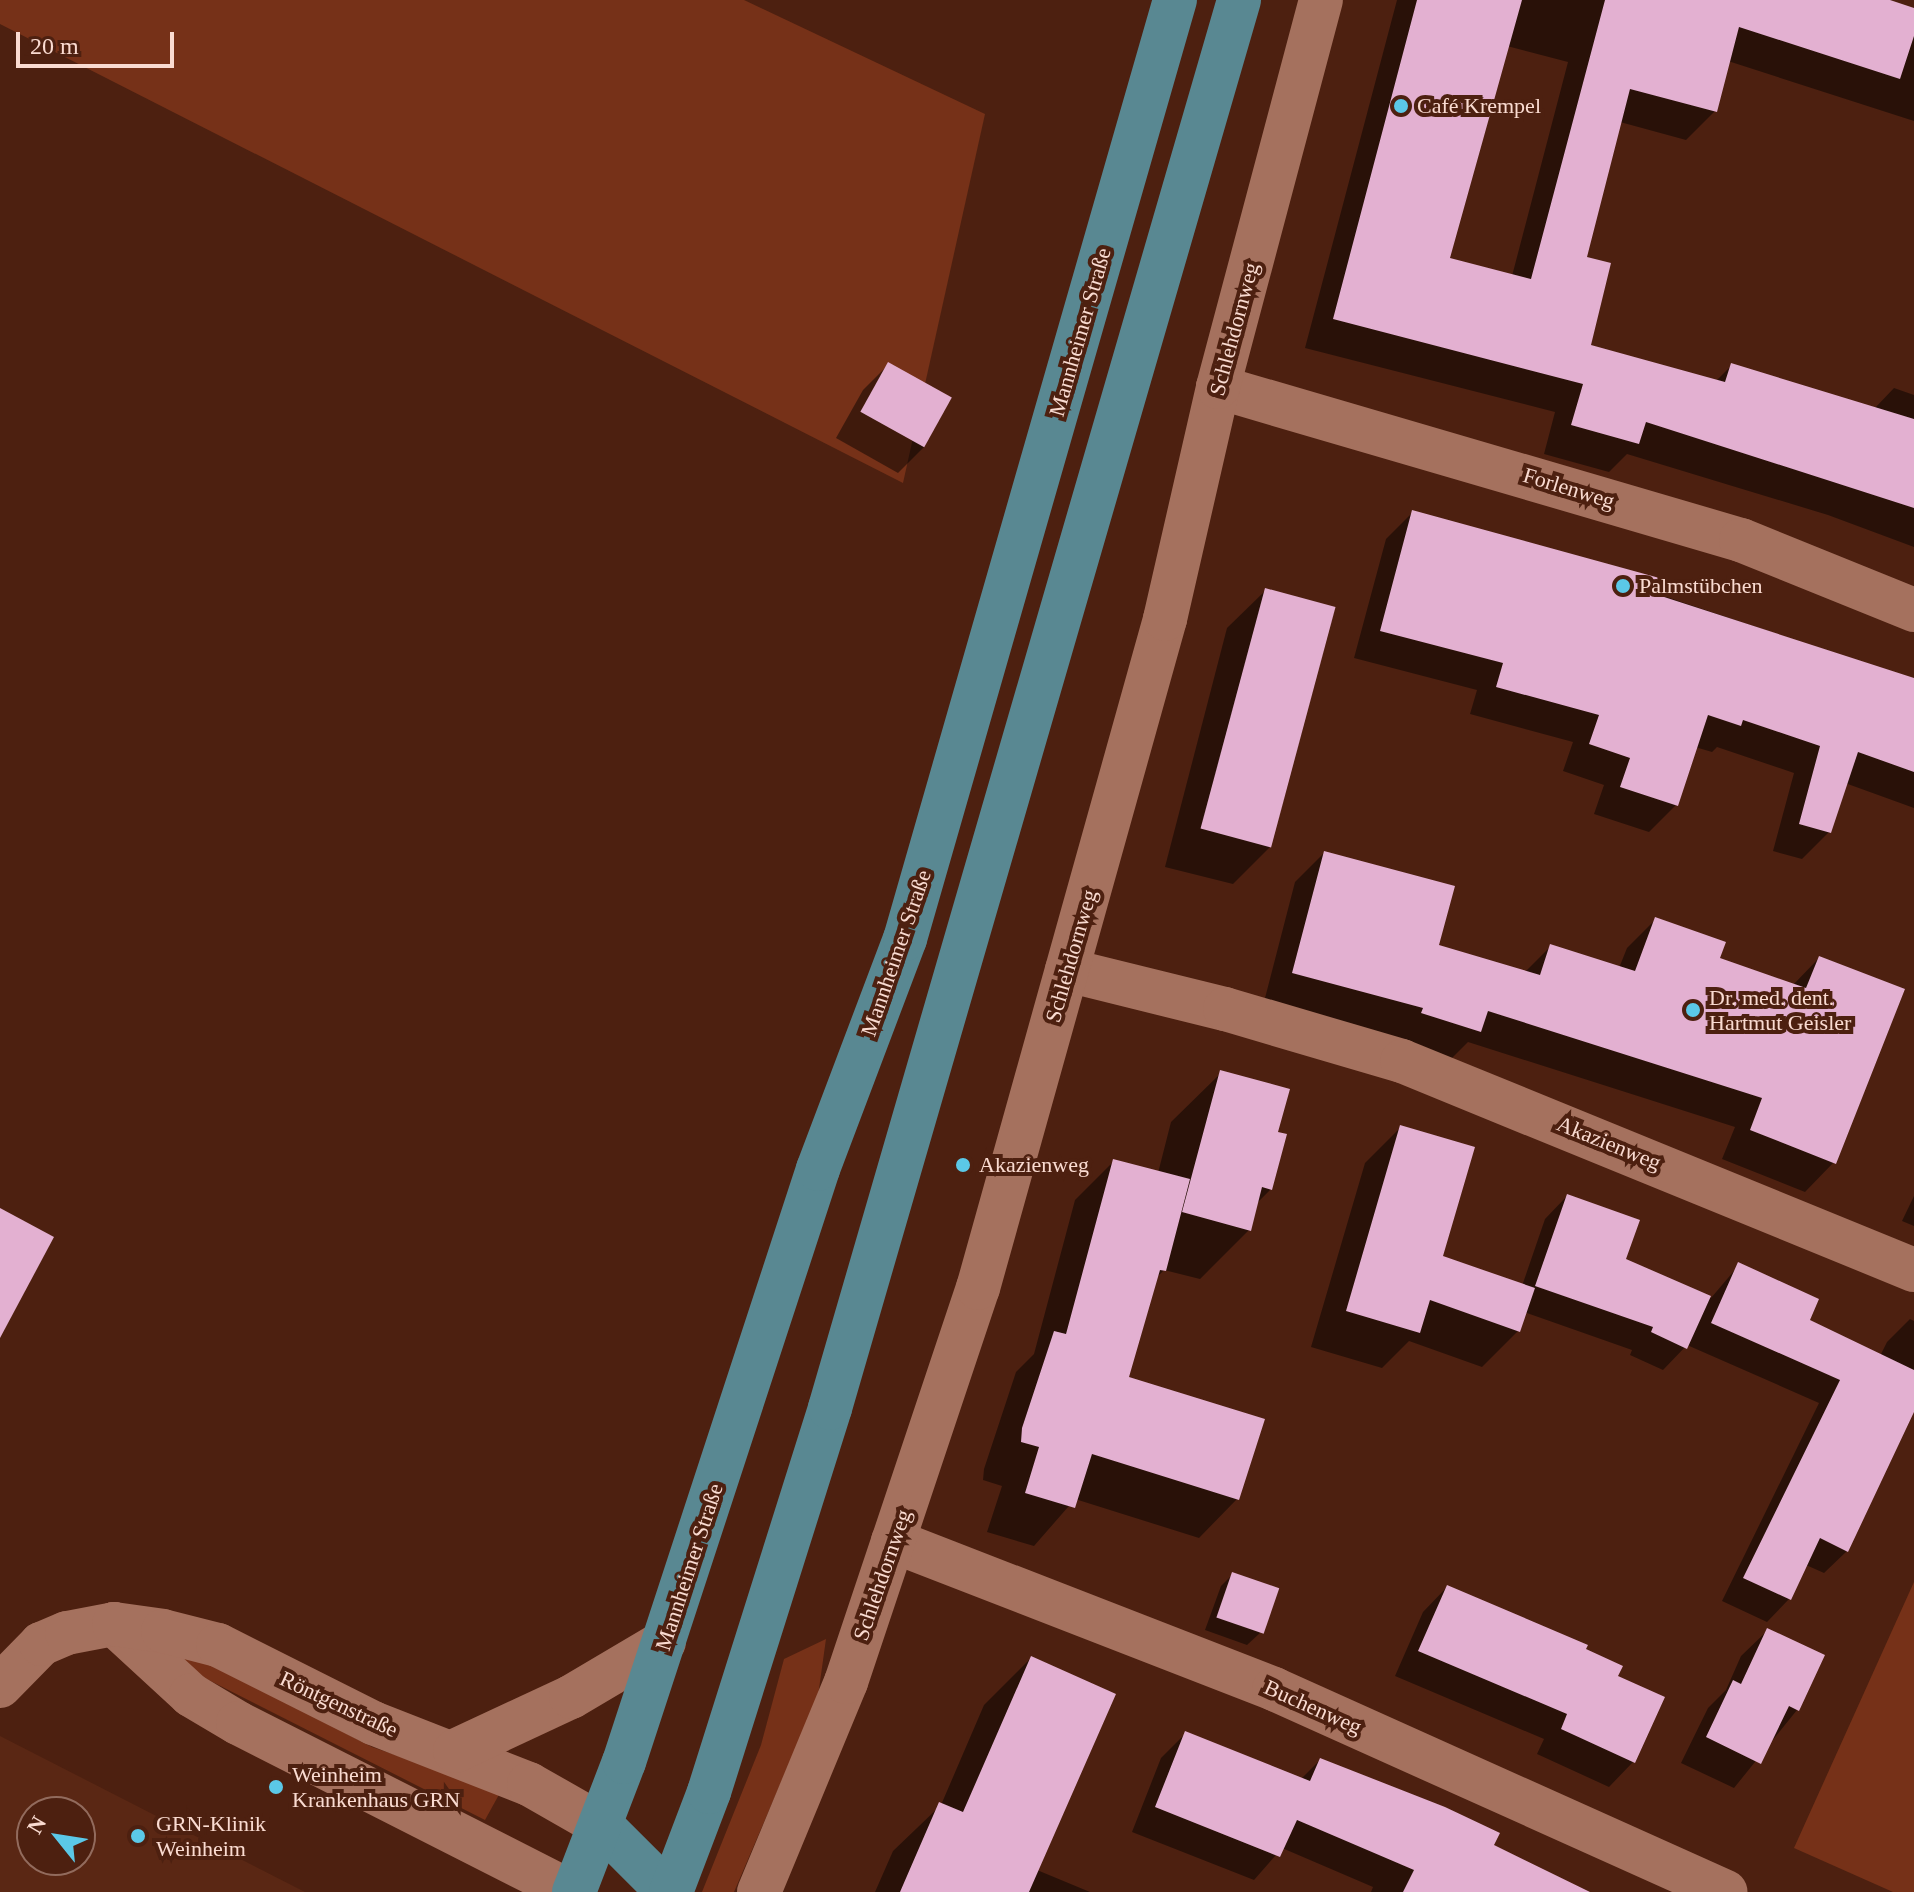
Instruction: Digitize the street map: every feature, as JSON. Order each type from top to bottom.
[{"type":"main road","name":"Mannheimer Straße","points":[[572,1892],[601,1825],[664,1642],[818,1169],[905,939],[1175,0]]},
{"type":"main road","points":[[601,1825],[669,1892],[709,1792],[830,1408],[1239,0]]},
{"type":"street","name":"Schlehdornweg","points":[[759,1892],[846,1682],[978,1288],[1165,619],[1218,387],[1321,0]]},
{"type":"street","name":"Forlenweg","points":[[1218,387],[1741,540],[1914,610]]},
{"type":"street","name":"Akazienweg","points":[[1067,970],[1225,1009],[1402,1061],[1914,1270]]},
{"type":"street","name":"Buchenweg","points":[[893,1541],[1274,1689],[1726,1892]]},
{"type":"street","points":[[114,1624],[191,1695],[238,1723],[572,1892]]},
{"type":"street","name":"Röntgenstraße","points":[[0,1686],[41,1644],[114,1624],[218,1645],[373,1723],[455,1751],[529,1784],[601,1825]]},
{"type":"street","points":[[455,1751],[571,1697],[664,1642]]},
{"type":"shaded area","points":[[0,0],[744,0],[985,114],[903,483],[0,24]]},
{"type":"shaded area","points":[[1914,1582],[1914,1892],[1893,1892],[1794,1848]]},
{"type":"shaded area","points":[[826,1639],[818,1696],[734,1892],[702,1892],[761,1745],[784,1659]]},
{"type":"shaded area","points":[[186,1649],[372,1747],[501,1791],[485,1820],[179,1665]]},
{"type":"shaded area","name":"GRN-Klinik Weinheim","points":[[0,1736],[305,1892],[0,1892]]},
{"type":"building","points":[[1417,0],[1522,0],[1450,258],[1531,279],[1605,0],[1890,0],[1914,8],[1914,36],[1900,79],[1739,27],[1717,112],[1630,89],[1587,257],[1611,263],[1591,345],[1725,382],[1731,363],[1914,419],[1914,508],[1646,422],[1639,444],[1571,425],[1583,384],[1333,319]]},
{"type":"building","points":[[888,362],[952,397],[924,447],[860,412]]},
{"type":"building","points":[[1412,510],[1663,579],[1658,595],[1914,678],[1914,772],[1858,752],[1831,833],[1799,824],[1820,746],[1743,720],[1741,726],[1708,715],[1678,806],[1620,787],[1630,758],[1589,744],[1599,715],[1496,687],[1503,663],[1380,631]]},
{"type":"building","points":[[1265,588],[1336,607],[1271,847],[1201,829]]},
{"type":"building","points":[[1324,851],[1455,886],[1439,945],[1540,975],[1550,944],[1635,971],[1655,917],[1726,942],[1720,958],[1806,988],[1819,956],[1905,989],[1836,1164],[1750,1130],[1762,1098],[1488,1011],[1481,1032],[1421,1013],[1423,1008],[1292,973]]},
{"type":"building","points":[[1220,1070],[1290,1089],[1278,1132],[1287,1134],[1272,1190],[1262,1187],[1251,1231],[1182,1212]]},
{"type":"building","points":[[1400,1125],[1475,1147],[1443,1256],[1535,1288],[1520,1332],[1430,1300],[1420,1333],[1346,1311]]},
{"type":"building","points":[[1113,1159],[1190,1179],[1166,1271],[1160,1270],[1129,1377],[1265,1419],[1239,1500],[1092,1454],[1075,1508],[1025,1493],[1039,1447],[1021,1442],[1022,1428],[1054,1331],[1066,1334]]},
{"type":"building","points":[[1567,1194],[1640,1220],[1626,1259],[1711,1296],[1687,1349],[1651,1332],[1653,1327],[1535,1286]]},
{"type":"building","points":[[0,1208],[54,1237],[0,1338]]},
{"type":"building","points":[[1738,1262],[1819,1299],[1810,1320],[1914,1370],[1914,1412],[1848,1552],[1820,1538],[1791,1600],[1743,1578],[1840,1380],[1711,1323]]},
{"type":"building","points":[[1232,1572],[1279,1588],[1264,1634],[1216,1617]]},
{"type":"building","points":[[1447,1585],[1588,1645],[1586,1649],[1623,1666],[1618,1676],[1665,1697],[1635,1763],[1561,1729],[1567,1714],[1418,1651]]},
{"type":"building","points":[[1767,1628],[1825,1655],[1799,1711],[1789,1706],[1761,1764],[1706,1737],[1733,1680],[1741,1684]]},
{"type":"building","points":[[1031,1656],[1116,1694],[1029,1892],[900,1892],[939,1802],[963,1812]]},
{"type":"building","points":[[1185,1731],[1310,1781],[1320,1758],[1445,1807],[1500,1833],[1494,1845],[1590,1892],[1403,1892],[1414,1870],[1297,1820],[1280,1857],[1155,1807]]},
{"type":"place","name":"Café Krempel","points":[[1401,106]]},
{"type":"place","name":"Palmstübchen","points":[[1623,586]]},
{"type":"place","name":"Dr. med. dent. Hartmut Geisler","points":[[1693,1010]]},
{"type":"place","name":"Akazienweg","points":[[963,1165]]},
{"type":"place","name":"Weinheim Krankenhaus GRN","points":[[276,1787]]},
{"type":"place","name":"GRN-Klinik Weinheim","points":[[138,1836]]}]
